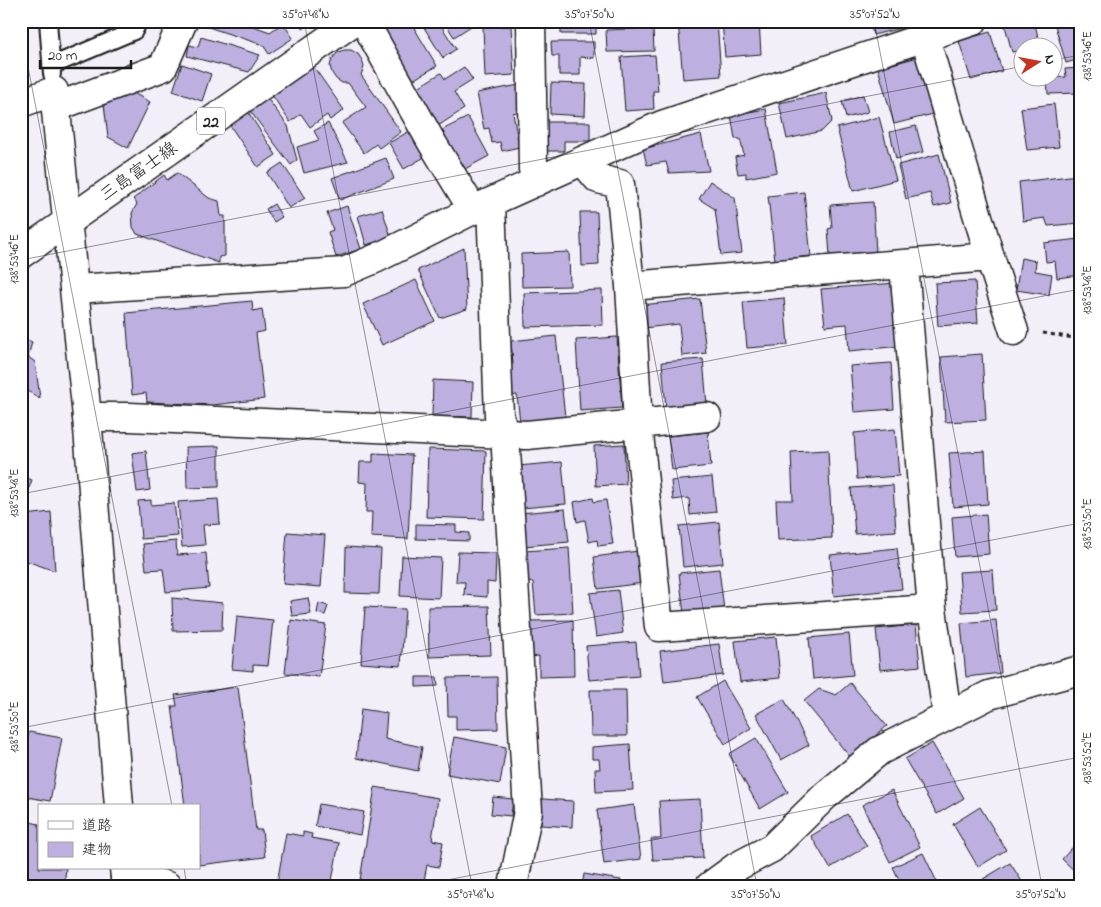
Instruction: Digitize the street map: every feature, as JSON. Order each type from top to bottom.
[{"type":"street","points":[[21,103],[54,88],[163,67],[183,21]]},
{"type":"street","name":"三島富士線","points":[[21,254],[354,21]]},
{"type":"street","points":[[364,21],[431,142],[482,207],[499,416],[506,434],[528,811],[513,886]]},
{"type":"street","points":[[531,21],[533,169],[536,182]]},
{"type":"street","points":[[75,289],[344,272],[662,125],[922,29],[973,21]]},
{"type":"street","points":[[922,29],[1014,331]]},
{"type":"street","points":[[54,88],[87,416],[119,804]]},
{"type":"street","points":[[583,161],[598,180],[620,184],[630,286],[638,424],[660,627],[932,609]]},
{"type":"street","points":[[630,286],[990,257]]},
{"type":"street","points":[[904,265],[932,609],[947,715]]},
{"type":"street","points":[[87,416],[130,416],[527,435],[707,417]]},
{"type":"street","points":[[710,886],[736,867],[772,848],[825,796],[879,751],[989,695],[1080,670]]},
{"type":"street","points":[[125,877],[167,886]]},
{"type":"lane","points":[[48,21],[54,88]]},
{"type":"lane","points":[[54,88],[134,31],[139,21]]},
{"type":"path","points":[[1014,331],[1037,332],[1080,339]]},
{"type":"building","points":[[204,21],[239,21],[270,32],[283,23],[293,38],[269,54],[263,45],[202,25]]},
{"type":"building","points":[[297,21],[314,21],[303,29]]},
{"type":"building","points":[[395,21],[410,21],[437,66],[411,81],[381,30]]},
{"type":"building","points":[[420,21],[438,21],[456,49],[443,58]]},
{"type":"building","points":[[444,21],[479,21],[454,37]]},
{"type":"building","points":[[561,21],[596,21],[596,34],[561,34]]},
{"type":"building","points":[[607,21],[653,21],[653,25],[607,25]]},
{"type":"building","points":[[678,21],[717,21],[721,76],[683,79]]},
{"type":"building","points":[[722,21],[759,21],[761,54],[725,57]]},
{"type":"building","points":[[870,21],[899,21],[901,28],[873,35]]},
{"type":"building","points":[[1023,21],[1034,21],[1038,38],[1014,38],[1014,52],[1012,52],[1005,26]]},
{"type":"building","points":[[1080,21],[1080,59],[1066,63],[1064,38],[1059,38],[1054,22]]},
{"type":"building","points":[[511,26],[514,75],[485,77],[483,27]]},
{"type":"building","points":[[653,28],[654,51],[607,52],[606,30]]},
{"type":"building","points":[[990,32],[1002,71],[971,80],[959,41]]},
{"type":"building","points":[[201,37],[260,55],[249,72],[187,56],[189,45],[198,47]]},
{"type":"building","points":[[551,42],[594,42],[594,58],[580,57],[580,75],[559,75],[559,56],[552,56]]},
{"type":"building","points":[[351,50],[358,54],[364,67],[361,75],[401,132],[379,148],[376,144],[364,153],[342,123],[366,107],[348,83],[342,83],[336,79],[330,66],[332,59],[337,53]]},
{"type":"building","points":[[655,55],[658,91],[653,91],[654,109],[625,111],[621,57]]},
{"type":"building","points":[[918,57],[933,114],[894,124],[878,68]]},
{"type":"building","points":[[182,64],[211,74],[202,101],[173,91]]},
{"type":"building","points":[[313,66],[344,110],[330,120],[327,115],[310,127],[301,114],[290,122],[272,95]]},
{"type":"building","points":[[464,67],[473,80],[454,92],[464,109],[438,126],[415,89],[441,73],[445,79]]},
{"type":"building","points":[[1080,68],[1080,93],[1048,94],[1048,88],[1064,88],[1065,69]]},
{"type":"building","points":[[551,83],[586,84],[585,116],[550,114]]},
{"type":"building","points":[[519,85],[524,110],[513,113],[519,147],[502,151],[500,142],[492,143],[489,128],[484,129],[477,93]]},
{"type":"building","points":[[128,90],[150,102],[128,148],[108,137],[104,104]]},
{"type":"building","points":[[826,93],[832,121],[822,131],[787,139],[779,103]]},
{"type":"building","points":[[863,95],[868,112],[846,118],[842,101]]},
{"type":"building","points":[[267,98],[288,126],[297,160],[291,165],[250,111]]},
{"type":"building","points":[[1054,104],[1059,147],[1027,150],[1021,108]]},
{"type":"building","points":[[766,109],[777,172],[746,178],[746,173],[738,174],[735,157],[744,155],[740,139],[735,139],[731,115]]},
{"type":"building","points":[[248,112],[276,155],[258,167],[229,124]]},
{"type":"building","points":[[468,117],[489,156],[463,170],[442,130]]},
{"type":"building","points":[[879,117],[896,180],[853,191],[837,128]]},
{"type":"building","points":[[542,122],[590,122],[590,141],[564,141],[564,151],[542,151]]},
{"type":"building","points":[[328,123],[348,162],[304,173],[297,147],[319,140],[314,131]]},
{"type":"building","points":[[916,126],[923,152],[896,159],[890,132]]},
{"type":"building","points":[[413,129],[428,155],[404,169],[389,143]]},
{"type":"building","points":[[701,134],[709,171],[669,173],[666,162],[647,165],[643,149]]},
{"type":"building","points":[[939,154],[951,203],[934,207],[930,193],[906,199],[898,165]]},
{"type":"building","points":[[386,158],[394,179],[340,200],[332,178]]},
{"type":"building","points":[[282,163],[305,198],[289,208],[267,173]]},
{"type":"building","points":[[177,173],[209,198],[219,201],[221,216],[225,216],[225,256],[219,257],[219,263],[137,234],[133,227],[132,213],[137,204],[133,199],[164,175],[167,180]]},
{"type":"building","points":[[1078,175],[1080,223],[1048,226],[1045,218],[1023,221],[1019,182]]},
{"type":"building","points":[[710,181],[735,198],[742,253],[721,255],[715,209],[699,199]]},
{"type":"building","points":[[804,192],[811,256],[775,260],[768,196]]},
{"type":"building","points":[[873,202],[876,253],[830,256],[828,229],[832,228],[830,205]]},
{"type":"building","points":[[274,204],[282,217],[274,222],[266,209]]},
{"type":"building","points":[[347,206],[361,249],[336,257],[328,232],[333,230],[327,213]]},
{"type":"building","points":[[382,209],[391,237],[366,245],[358,216]]},
{"type":"building","points":[[580,212],[597,212],[599,265],[582,266]]},
{"type":"building","points":[[1080,239],[1080,275],[1057,278],[1055,261],[1046,262],[1044,243]]},
{"type":"building","points":[[464,248],[467,309],[440,318],[418,270]]},
{"type":"building","points":[[569,252],[570,286],[522,287],[521,254]]},
{"type":"building","points":[[1021,258],[1036,261],[1035,271],[1052,274],[1049,295],[1016,290]]},
{"type":"building","points":[[416,280],[435,321],[382,345],[363,304]]},
{"type":"building","points":[[975,281],[978,323],[938,326],[935,283]]},
{"type":"building","points":[[896,283],[901,346],[849,351],[847,324],[825,326],[821,289]]},
{"type":"building","points":[[602,290],[603,325],[525,327],[524,293]]},
{"type":"building","points":[[784,298],[788,345],[747,348],[743,302]]},
{"type":"building","points":[[700,299],[706,353],[682,356],[679,324],[644,328],[641,305]]},
{"type":"building","points":[[252,301],[253,311],[262,309],[265,331],[256,333],[264,399],[213,405],[147,402],[146,393],[132,395],[126,313]]},
{"type":"building","points":[[556,336],[565,417],[520,422],[517,395],[509,396],[506,365],[513,364],[511,341]]},
{"type":"building","points":[[21,337],[32,342],[28,357],[35,362],[40,398],[27,391],[21,407]]},
{"type":"building","points":[[617,337],[622,408],[580,411],[576,340]]},
{"type":"building","points":[[982,354],[986,420],[945,422],[941,357]]},
{"type":"building","points":[[703,359],[707,405],[666,409],[662,362]]},
{"type":"building","points":[[891,363],[894,409],[854,412],[850,366]]},
{"type":"building","points":[[433,380],[473,382],[472,417],[432,416]]},
{"type":"building","points":[[895,429],[899,476],[857,479],[854,433]]},
{"type":"building","points":[[708,432],[711,466],[672,470],[668,436]]},
{"type":"building","points":[[624,444],[626,484],[596,486],[594,446]]},
{"type":"building","points":[[219,446],[219,487],[187,488],[186,447]]},
{"type":"building","points":[[428,449],[486,451],[484,519],[426,517]]},
{"type":"building","points":[[828,450],[832,538],[778,540],[776,500],[793,500],[791,452]]},
{"type":"building","points":[[146,451],[150,490],[137,492],[132,453]]},
{"type":"building","points":[[985,451],[988,504],[953,507],[949,453]]},
{"type":"building","points":[[373,453],[412,455],[408,539],[371,537],[372,512],[366,512],[367,483],[359,482],[360,462],[373,462]]},
{"type":"building","points":[[562,462],[566,504],[522,508],[518,466]]},
{"type":"building","points":[[21,476],[32,480],[21,509]]},
{"type":"building","points":[[712,477],[716,512],[690,515],[689,498],[673,500],[671,481]]},
{"type":"building","points":[[893,485],[896,531],[855,534],[851,488]]},
{"type":"building","points":[[593,498],[594,502],[606,500],[613,544],[598,546],[597,540],[589,542],[585,520],[577,522],[574,502]]},
{"type":"building","points":[[218,499],[220,524],[203,525],[205,545],[182,547],[178,502]]},
{"type":"building","points":[[151,500],[151,505],[174,503],[178,536],[141,539],[138,501]]},
{"type":"building","points":[[565,509],[569,542],[524,546],[520,513]]},
{"type":"building","points":[[51,512],[55,571],[21,559],[21,527],[26,515]]},
{"type":"building","points":[[986,514],[989,554],[955,557],[952,517]]},
{"type":"building","points":[[719,522],[723,563],[683,567],[679,526]]},
{"type":"building","points":[[416,524],[456,525],[456,532],[469,533],[469,541],[416,539]]},
{"type":"building","points":[[287,532],[325,535],[321,587],[283,584]]},
{"type":"building","points":[[176,541],[177,555],[206,553],[209,588],[166,592],[163,569],[146,570],[143,544]]},
{"type":"building","points":[[346,547],[381,549],[379,594],[345,593]]},
{"type":"building","points":[[569,548],[573,613],[536,615],[533,582],[526,583],[524,551]]},
{"type":"building","points":[[897,548],[902,589],[834,596],[830,555]]},
{"type":"building","points":[[638,551],[643,583],[598,589],[594,557]]},
{"type":"building","points":[[458,552],[496,553],[495,583],[487,582],[487,597],[464,595],[465,582],[456,582]]},
{"type":"building","points":[[402,556],[441,558],[439,598],[400,596]]},
{"type":"building","points":[[719,569],[724,610],[684,614],[679,573]]},
{"type":"building","points":[[993,570],[996,610],[962,612],[959,572]]},
{"type":"building","points":[[618,590],[623,633],[596,637],[590,593]]},
{"type":"building","points":[[172,598],[223,603],[222,630],[173,631]]},
{"type":"building","points":[[308,598],[311,614],[292,616],[290,601]]},
{"type":"building","points":[[319,603],[328,606],[325,615],[317,613]]},
{"type":"building","points":[[489,606],[491,655],[429,657],[428,607]]},
{"type":"building","points":[[365,607],[405,609],[401,666],[361,663]]},
{"type":"building","points":[[237,616],[273,620],[268,666],[253,665],[253,671],[232,669]]},
{"type":"building","points":[[291,620],[326,625],[319,677],[285,673]]},
{"type":"building","points":[[573,620],[574,676],[539,677],[539,656],[531,657],[531,621]]},
{"type":"building","points":[[996,620],[1001,673],[966,677],[961,623]]},
{"type":"building","points":[[916,625],[920,666],[880,670],[876,629]]},
{"type":"building","points":[[849,634],[853,675],[813,679],[809,638]]},
{"type":"building","points":[[776,637],[780,678],[740,682],[735,641]]},
{"type":"building","points":[[636,642],[639,676],[589,680],[586,646]]},
{"type":"building","points":[[719,644],[723,675],[664,682],[660,651]]},
{"type":"building","points":[[416,677],[437,677],[438,686],[416,687]]},
{"type":"building","points":[[497,677],[498,729],[456,730],[456,716],[448,716],[447,678]]},
{"type":"building","points":[[723,681],[751,728],[725,744],[697,697]]},
{"type":"building","points":[[850,683],[887,726],[850,757],[804,701],[819,689],[836,695]]},
{"type":"building","points":[[238,687],[256,830],[262,830],[265,857],[200,865],[200,804],[185,804],[172,706],[177,706],[175,695]]},
{"type":"building","points":[[590,690],[626,690],[627,736],[591,736]]},
{"type":"building","points":[[784,699],[809,745],[781,760],[756,714]]},
{"type":"building","points":[[361,709],[387,713],[385,739],[422,747],[418,771],[356,758]]},
{"type":"building","points":[[29,732],[62,738],[50,801],[21,796],[21,769]]},
{"type":"building","points":[[454,737],[506,747],[500,784],[447,774]]},
{"type":"building","points":[[756,738],[788,792],[760,809],[729,754]]},
{"type":"building","points":[[932,743],[964,798],[937,814],[905,759]]},
{"type":"building","points":[[630,744],[633,790],[596,792],[595,769],[600,769],[599,759],[592,759],[592,747]]},
{"type":"building","points":[[375,787],[438,798],[432,840],[443,842],[439,867],[427,865],[423,886],[359,886]]},
{"type":"building","points":[[892,790],[920,847],[890,862],[862,805]]},
{"type":"building","points":[[493,797],[513,799],[511,816],[491,814]]},
{"type":"building","points":[[542,799],[573,801],[572,827],[541,825]]},
{"type":"building","points":[[700,799],[703,858],[653,860],[651,839],[661,839],[659,801]]},
{"type":"building","points":[[319,804],[364,812],[360,835],[315,826]]},
{"type":"building","points":[[634,805],[641,859],[604,864],[597,810]]},
{"type":"building","points":[[980,807],[1006,850],[978,867],[953,824]]},
{"type":"building","points":[[847,814],[867,846],[830,868],[811,836]]},
{"type":"building","points":[[21,820],[38,824],[38,870],[66,870],[64,886],[21,886]]},
{"type":"building","points":[[303,832],[312,834],[311,838],[339,843],[331,886],[291,886],[277,883],[286,833],[303,836]]},
{"type":"building","points":[[1080,839],[1080,876],[1062,859]]},
{"type":"building","points":[[923,853],[939,886],[902,886],[893,867]]},
{"type":"building","points":[[1010,863],[1025,886],[987,886],[983,879]]},
{"type":"building","points":[[584,874],[621,880],[620,886],[582,886]]}]
